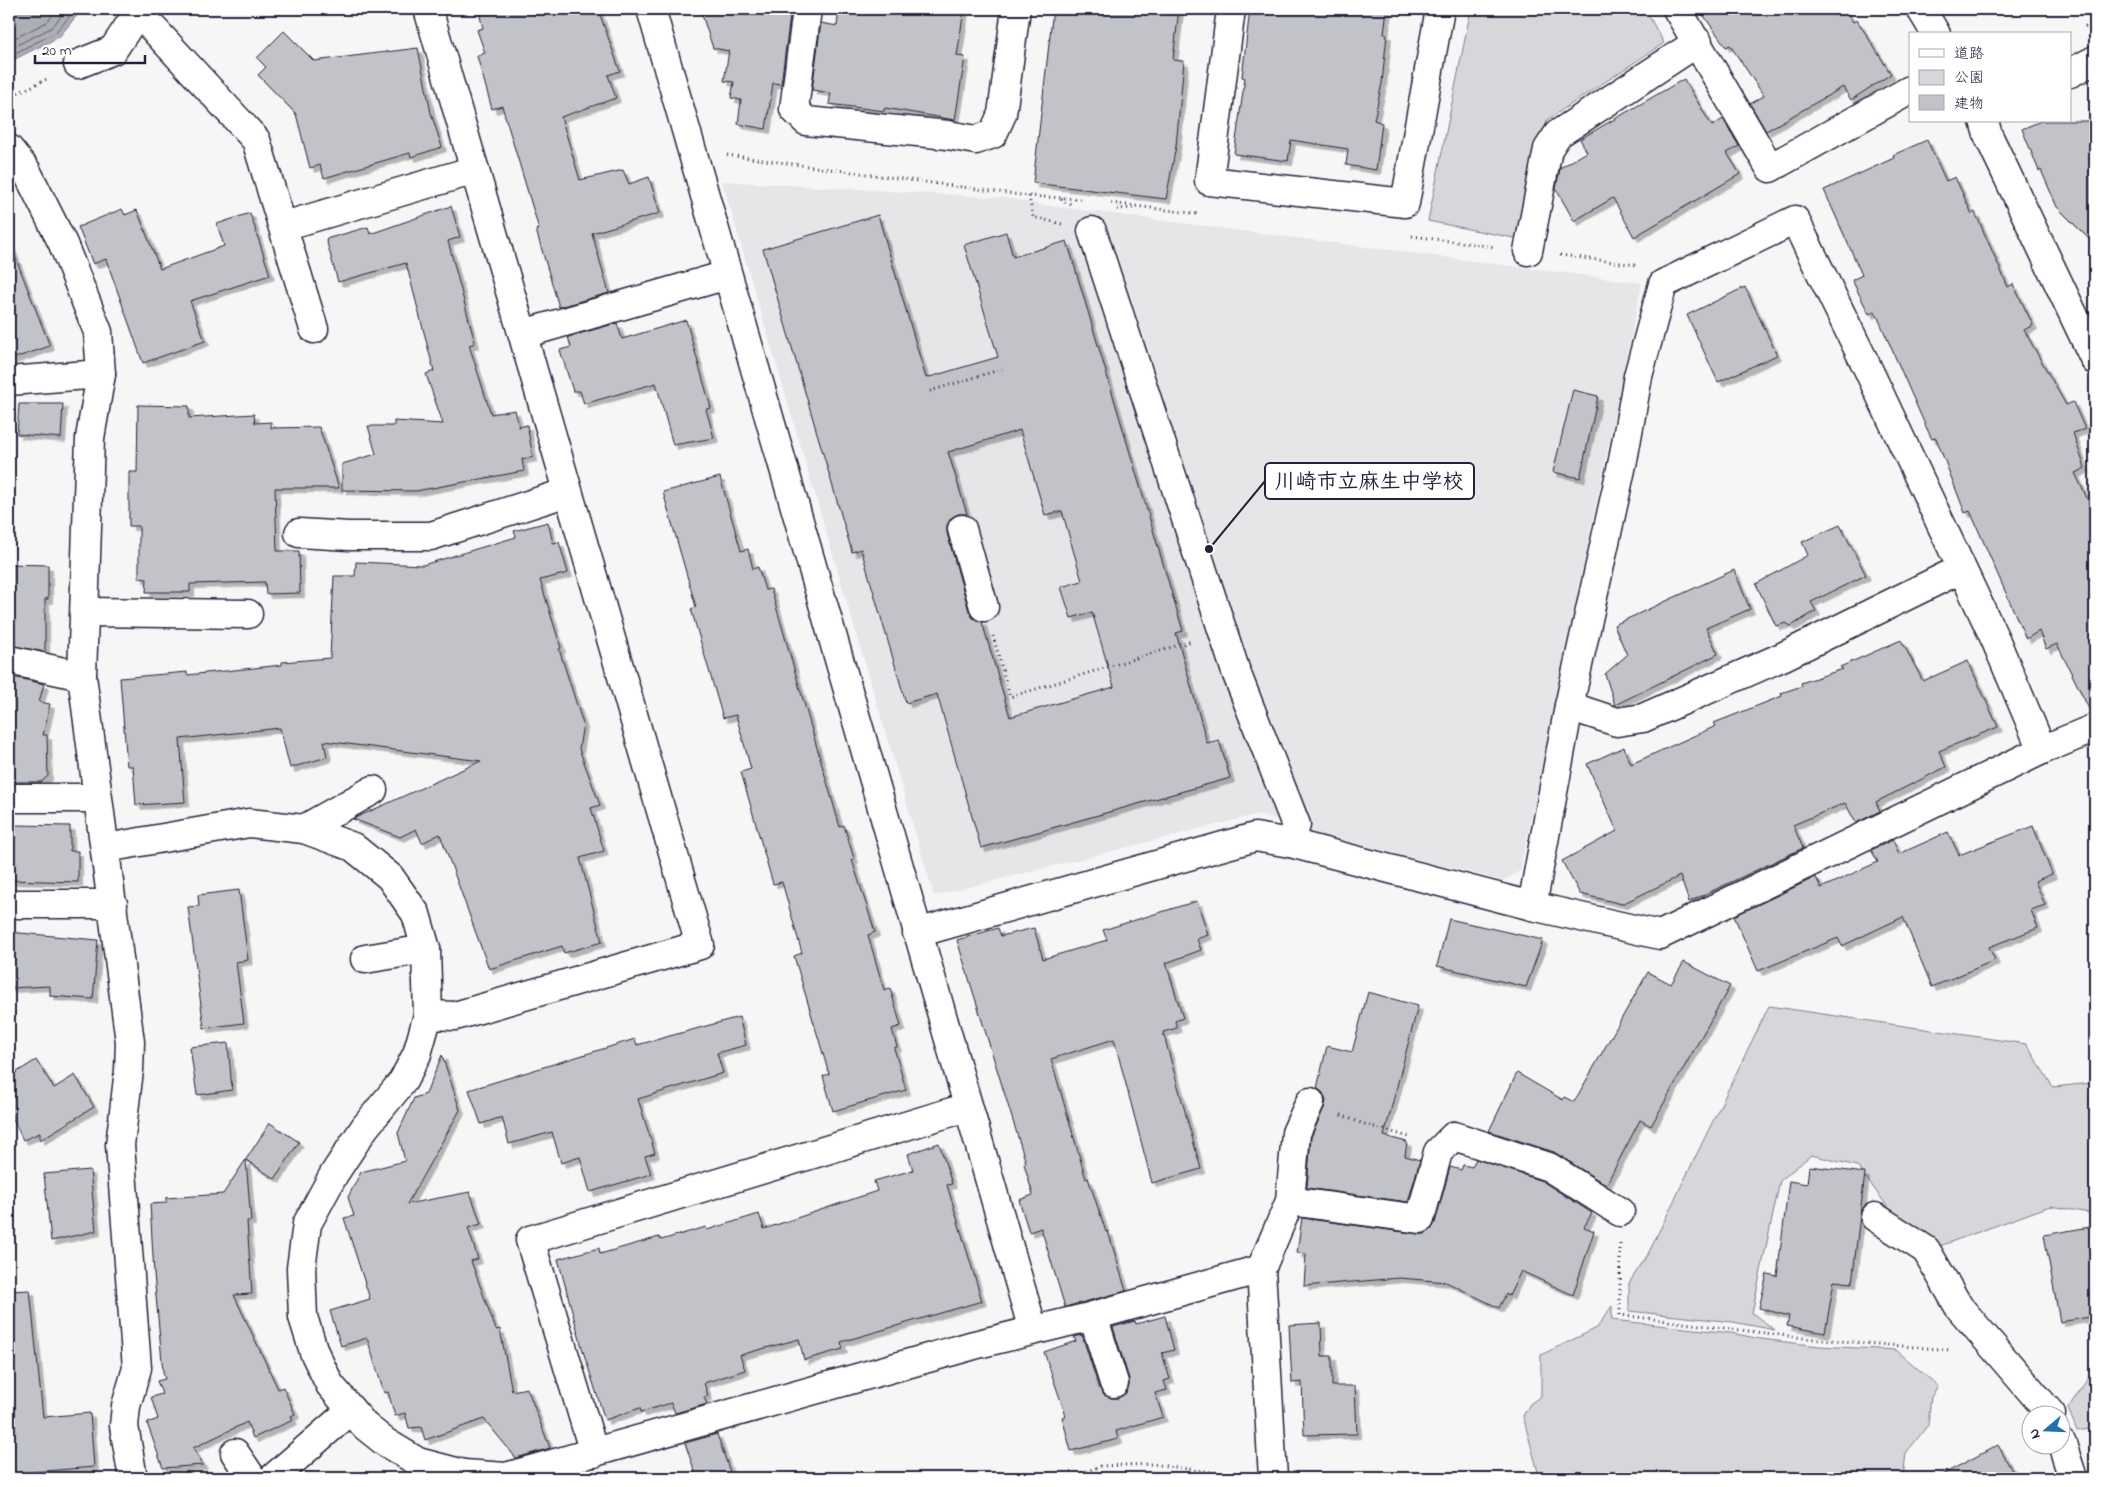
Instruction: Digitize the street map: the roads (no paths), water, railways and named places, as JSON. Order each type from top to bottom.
[{"type":"street","points":[[428,9],[700,945],[455,1016],[428,1015]]},
{"type":"street","points":[[651,9],[1034,1330]]},
{"type":"street","points":[[807,9],[794,109],[806,121],[948,135],[976,140],[993,134],[1002,114],[1016,9]]},
{"type":"street","points":[[1231,9],[1209,181],[1405,203],[1440,9]]},
{"type":"street","points":[[1677,9],[1770,168],[1909,91]]},
{"type":"street","points":[[1920,9],[1935,32]]},
{"type":"street","points":[[78,64],[113,50],[139,11],[256,140],[284,226],[314,329]]},
{"type":"street","points":[[1528,251],[1548,149],[1558,134],[1698,42]]},
{"type":"street","points":[[2072,72],[2095,60]]},
{"type":"street","points":[[1984,122],[1988,135],[2095,360]]},
{"type":"street","points":[[9,149],[26,170],[66,252],[98,332],[100,374],[90,438],[82,676],[130,1042],[130,1070],[120,1145],[137,1368],[126,1406],[124,1426],[133,1478]]},
{"type":"street","points":[[284,226],[475,170]]},
{"type":"street","points":[[1532,906],[1569,706],[1623,460],[1638,376],[1662,284],[1795,220],[1867,367],[1994,639],[2042,750]]},
{"type":"street","points":[[1092,231],[1236,672],[1296,825],[1290,843]]},
{"type":"street","points":[[523,334],[727,274]]},
{"type":"street","points":[[9,381],[100,374]]},
{"type":"street","points":[[299,533],[349,536],[431,536],[568,492]]},
{"type":"street","points":[[962,530],[984,607]]},
{"type":"street","points":[[1569,706],[1617,722],[1642,718],[1784,656],[1961,569]]},
{"type":"street","points":[[85,612],[248,614]]},
{"type":"street","points":[[9,660],[82,676]]},
{"type":"street","points":[[918,933],[1255,837],[1290,843],[1532,906],[1660,935],[2042,750],[2095,728]]},
{"type":"street","points":[[304,829],[373,790]]},
{"type":"street","points":[[9,798],[97,798]]},
{"type":"street","points":[[106,848],[249,823],[304,829],[353,847],[390,877],[416,914],[426,949],[428,1015],[416,1054],[403,1081],[360,1135],[334,1174],[308,1224],[301,1268],[303,1317],[314,1352],[330,1385],[365,1426],[385,1442],[418,1462],[451,1474],[506,1477],[974,1345],[1093,1316],[1261,1269]]},
{"type":"street","points":[[9,904],[113,904]]},
{"type":"street","points":[[364,959],[426,949]]},
{"type":"street","points":[[1273,1478],[1261,1269],[1290,1201],[1296,1133],[1310,1102]]},
{"type":"street","points":[[594,1452],[530,1240],[952,1110],[968,1107]]},
{"type":"street","points":[[1290,1201],[1420,1219],[1438,1152],[1454,1136],[1549,1167],[1620,1212]]},
{"type":"street","points":[[1875,1217],[1926,1250],[1958,1307],[2042,1404]]},
{"type":"street","points":[[1093,1316],[1114,1383]]},
{"type":"street","points":[[273,1478],[351,1410]]},
{"type":"street","points":[[235,1453],[252,1478]]},
{"type":"street","points":[[2065,1454],[2073,1478]]},
{"type":"water","points":[[9,9],[82,9],[59,37],[9,62]]},
{"type":"place","name":"川崎市立麻生中学校","points":[[1209,549]]}]
